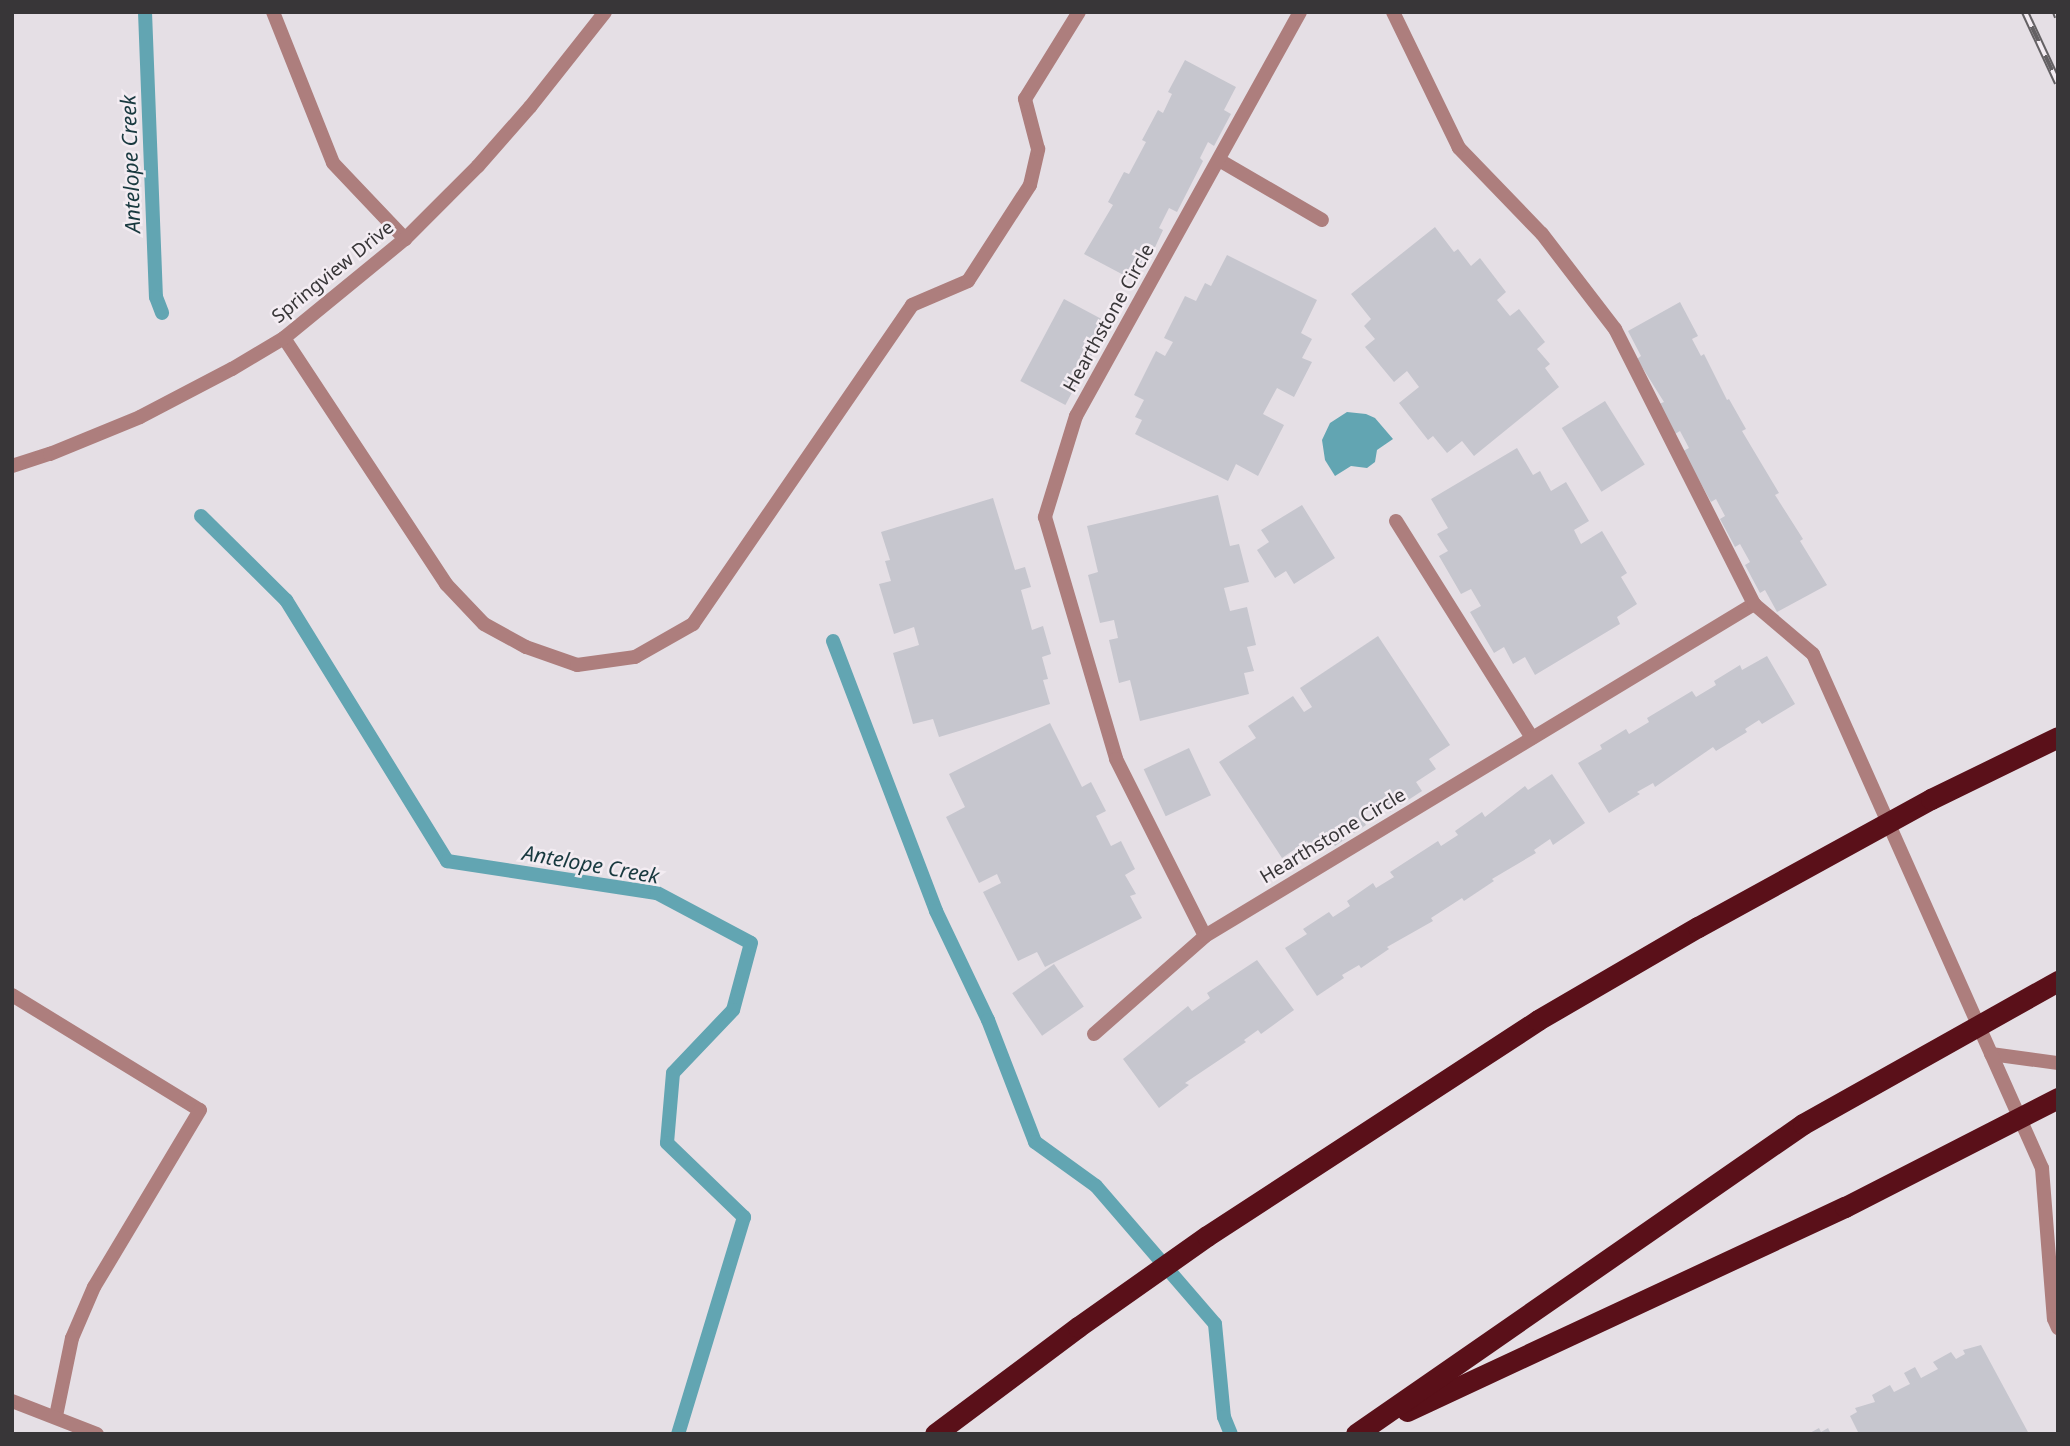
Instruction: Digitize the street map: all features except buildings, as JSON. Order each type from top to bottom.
[{"type":"highway","points":[[935,1434],[1078,1326],[1207,1236],[1538,1020],[1698,927],[1931,799],[2058,737]]},
{"type":"highway","points":[[1357,1434],[1803,1124],[2058,981]]},
{"type":"highway","points":[[1357,1434],[1845,1207],[2058,1098]]},
{"type":"street","points":[[273,12],[333,163],[405,239]]},
{"type":"street","name":"Springview Drive","points":[[12,466],[50,454],[140,417],[232,369],[284,338],[405,239],[522,117],[605,12]]},
{"type":"street","points":[[284,338],[446,584],[484,624],[526,647],[577,665],[635,657],[693,624],[912,305],[968,281],[1030,185],[1038,149],[1025,99],[1079,12]]},
{"type":"street","name":"Hearthstone Circle","points":[[1300,12],[1076,416],[1045,517],[1116,759],[1205,936],[1754,604]]},
{"type":"street","points":[[1393,12],[1459,148],[1542,234],[1615,329],[1754,604],[1813,654],[2042,1168],[2054,1319],[2058,1328]]},
{"type":"street","points":[[1219,160],[1322,220]]},
{"type":"street","points":[[1396,521],[1532,738]]},
{"type":"street","points":[[1094,1034],[1205,936]]},
{"type":"street","points":[[12,995],[200,1110],[94,1287],[72,1338],[56,1416]]},
{"type":"street","points":[[1991,1054],[2058,1063]]},
{"type":"street","points":[[12,1401],[56,1416],[96,1434]]},
{"type":"water","points":[[1347,412],[1375,418],[1393,439],[1377,450],[1375,462],[1367,468],[1351,466],[1335,476],[1325,460],[1322,440],[1330,423]]},
{"type":"waterway","name":"Antelope Creek","points":[[145,12],[156,297],[162,313]]},
{"type":"waterway","name":"Antelope Creek","points":[[201,516],[286,600],[447,861],[657,893],[751,943],[733,1010],[673,1073],[667,1143],[744,1217],[678,1434]]},
{"type":"waterway","points":[[833,641],[936,911],[988,1020],[1035,1142],[1096,1186],[1215,1324],[1224,1417],[1231,1434]]},
{"type":"railway","points":[[2025,12],[2058,83]]},
{"type":"railway","points":[[2056,12],[2058,17]]}]
